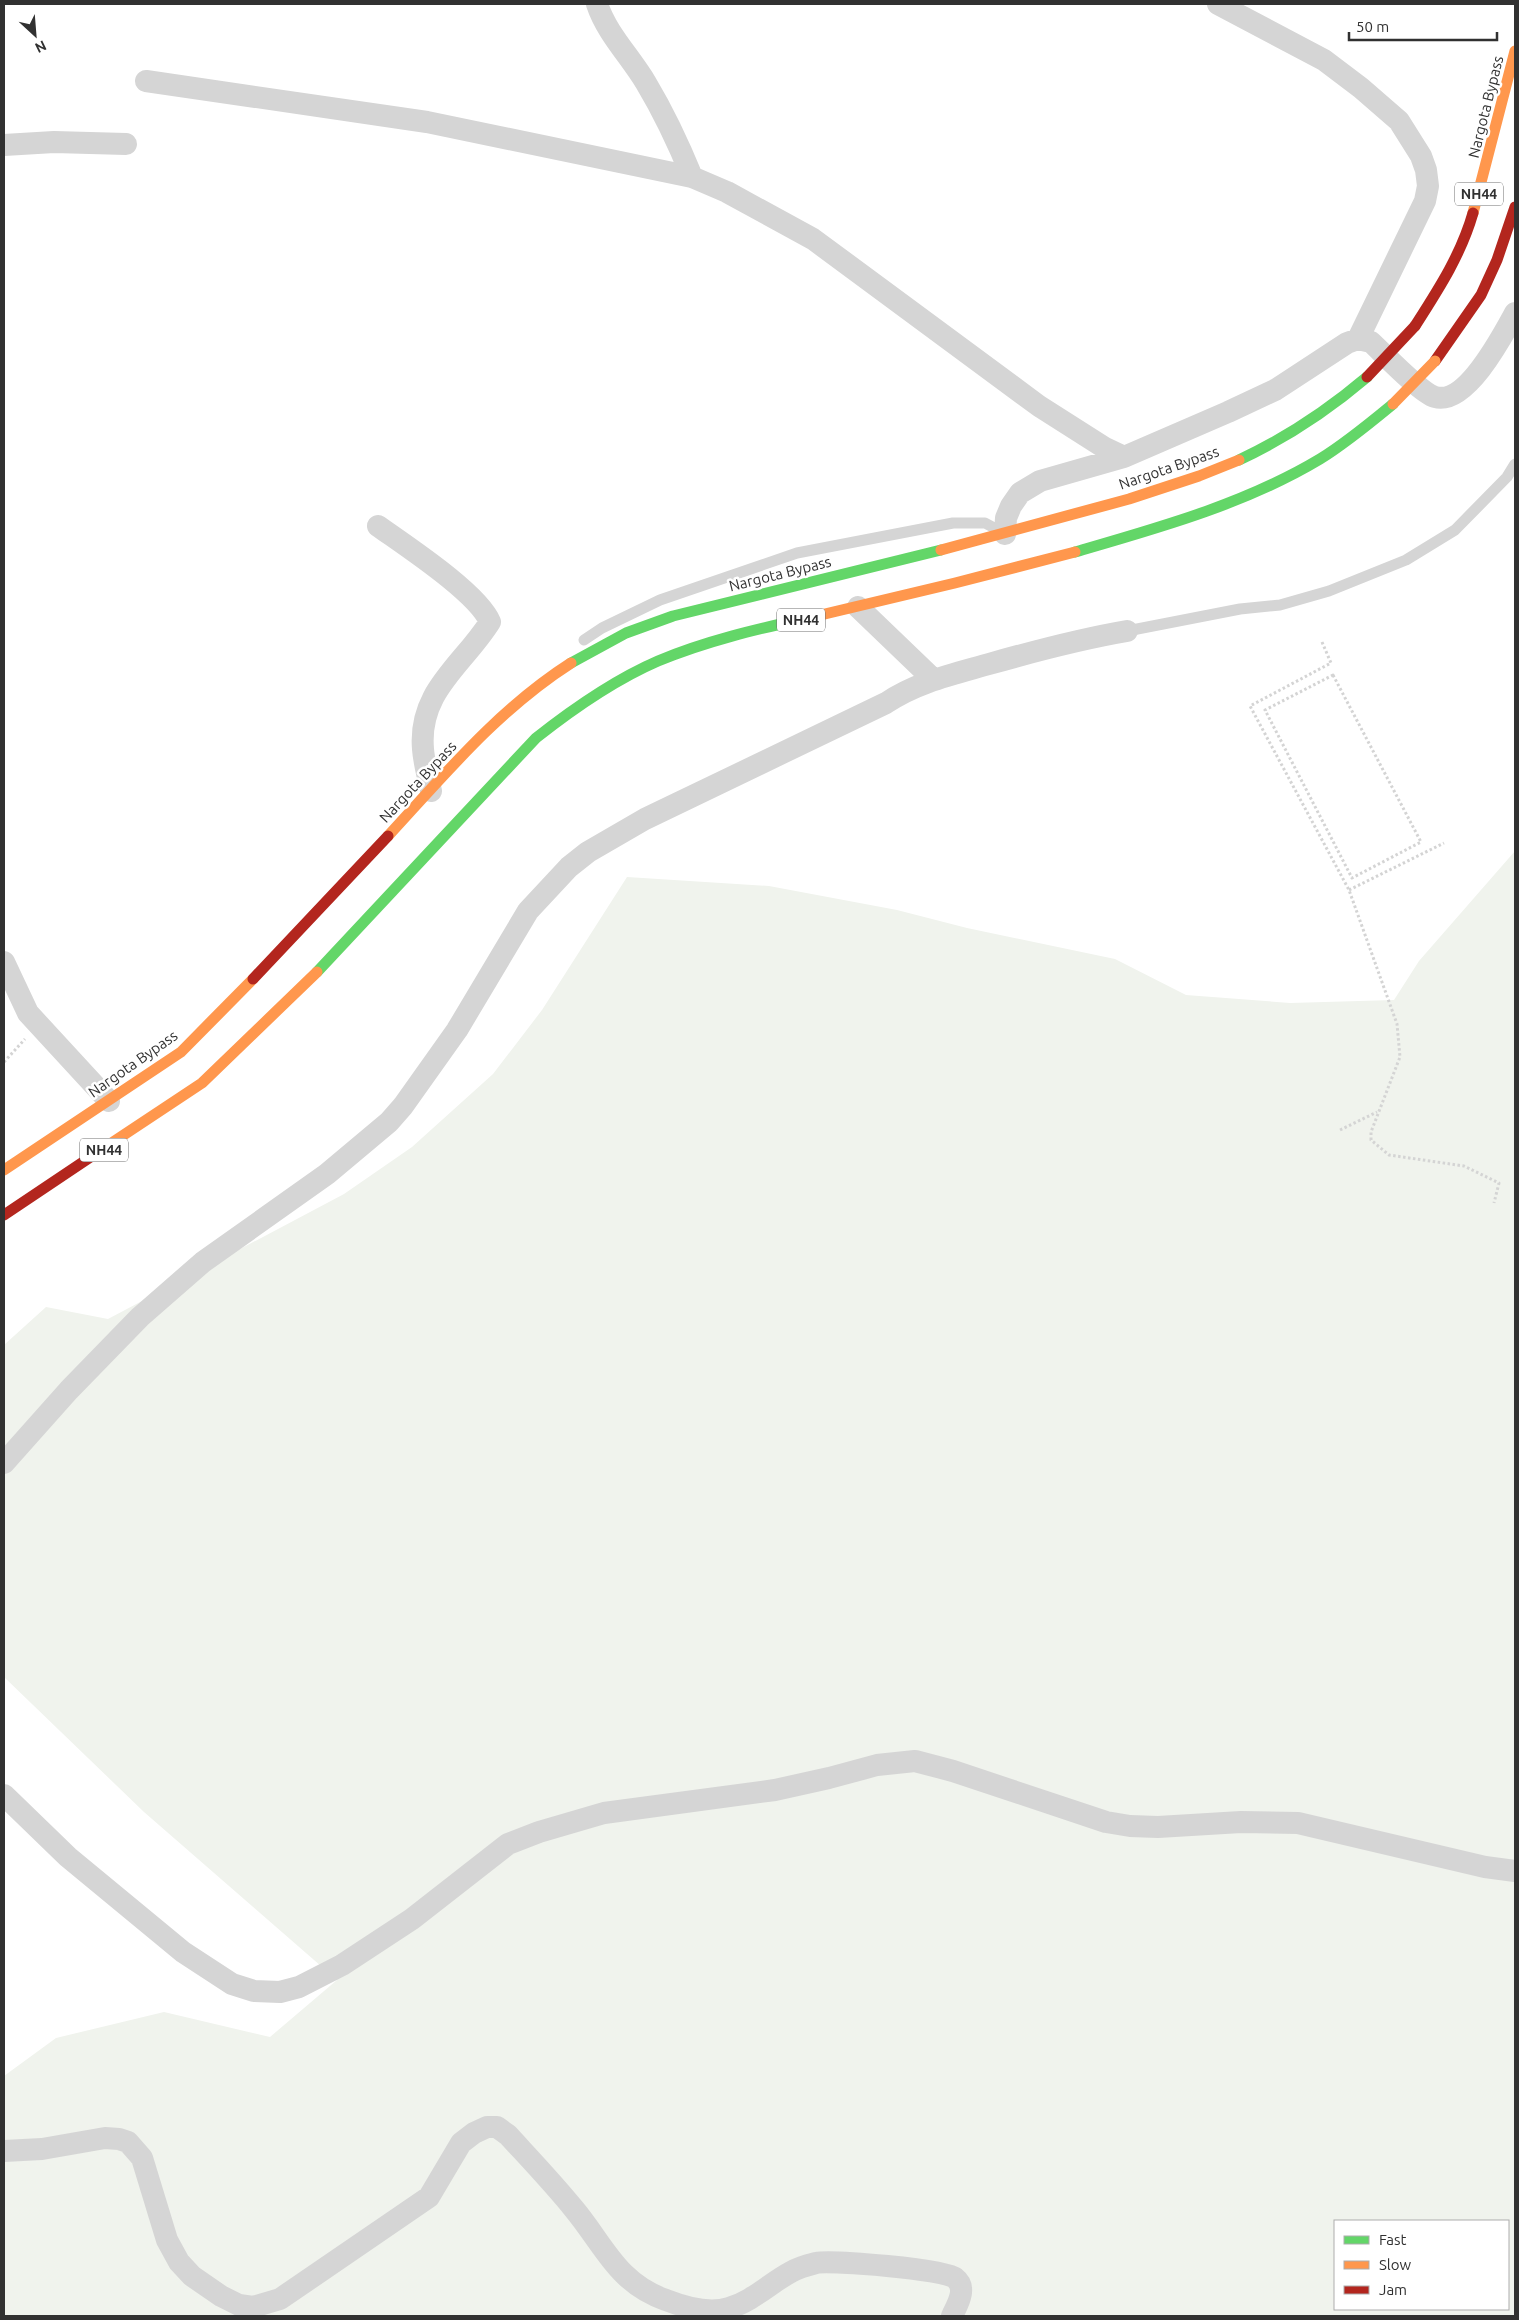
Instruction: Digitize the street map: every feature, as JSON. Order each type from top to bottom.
[{"type":"highway","name":"Nargota Bypass","points":[[4,1170],[181,1052],[284,947],[484,732],[511,706],[549,677],[625,633],[660,620],[1004,534],[1098,508],[1205,475],[1291,433],[1330,408],[1367,377],[1415,326],[1445,279],[1468,230],[1495,134],[1515,51]]},
{"type":"highway","name":"NH44","points":[[4,1215],[202,1083],[302,988],[504,770],[536,738],[566,713],[596,693],[627,676],[702,645],[1075,552],[1197,515],[1243,498],[1320,459],[1360,432],[1393,404],[1435,361],[1481,295],[1498,260],[1515,206]]},
{"type":"street","points":[[597,4],[607,27],[645,81],[659,106],[692,177]]},
{"type":"street","points":[[1218,4],[1324,60],[1362,88],[1399,121],[1421,156],[1426,170],[1428,186],[1425,201],[1358,339]]},
{"type":"street","points":[[146,81],[427,122],[692,177],[728,192],[813,239],[1038,406],[1105,448],[1124,457]]},
{"type":"street","points":[[4,145],[54,142],[126,144]]},
{"type":"street","points":[[1004,534],[1006,518],[1011,506],[1020,493],[1040,481],[1124,457],[1275,390],[1347,343],[1358,339],[1371,342],[1429,394],[1444,399],[1453,396],[1478,373],[1500,341],[1515,313]]},
{"type":"street","points":[[378,526],[427,561],[463,590],[486,612],[490,622],[435,691],[425,714],[423,748],[431,791]]},
{"type":"street","points":[[858,606],[934,680]]},
{"type":"street","points":[[4,1462],[69,1390],[140,1317],[203,1262],[327,1174],[389,1122],[403,1106],[457,1030],[528,911],[569,867],[588,852],[645,819],[886,703],[904,692],[934,680],[1072,640],[1127,631]]},
{"type":"street","points":[[4,962],[21,1000],[38,1024],[108,1101]]},
{"type":"street","points":[[4,1795],[68,1857],[183,1952],[232,1984],[254,1991],[280,1992],[299,1987],[342,1965],[412,1919],[508,1844],[539,1832],[604,1813],[775,1790],[877,1765],[915,1761],[954,1771],[1106,1822],[1130,1826],[1158,1827],[1241,1822],[1298,1823],[1484,1867],[1515,1871]]},
{"type":"street","points":[[4,2151],[42,2149],[105,2138],[128,2142],[142,2158],[167,2240],[179,2262],[192,2276],[221,2296],[239,2305],[253,2307],[280,2299],[361,2244],[429,2197],[461,2143],[474,2133],[487,2127],[497,2127],[508,2135],[574,2209],[622,2273],[641,2290],[667,2301],[699,2309],[729,2308],[751,2299],[792,2271],[819,2263],[858,2265],[918,2270],[946,2274],[956,2278],[962,2293],[952,2316]]},
{"type":"lane","points":[[1127,631],[1240,608],[1280,605],[1329,591],[1406,560],[1455,530],[1507,477],[1515,464]]},
{"type":"lane","points":[[549,677],[573,648],[602,628],[660,600],[797,553],[953,523],[985,523],[994,526],[1004,534]]},
{"type":"path","points":[[1322,642],[1331,663],[1250,706],[1349,890],[1397,1024],[1400,1056],[1371,1132],[1371,1140],[1389,1156],[1464,1166],[1499,1183],[1494,1202]]},
{"type":"path","points":[[1333,675],[1420,842],[1352,878],[1265,710],[1333,675]]},
{"type":"path","points":[[1349,890],[1444,843]]},
{"type":"path","points":[[4,1062],[38,1024]]},
{"type":"path","points":[[1340,1130],[1378,1112]]},
{"type":"shaded area","points":[[1515,851],[1515,2316],[4,2316],[4,2076],[56,2038],[164,2012],[270,2037],[337,1980],[144,1812],[4,1677],[4,1345],[46,1307],[108,1319],[344,1194],[412,1147],[493,1074],[542,1010],[627,877],[769,886],[897,910],[967,928],[1115,959],[1186,995],[1290,1003],[1394,1000],[1419,961]]},
{"type":"traffic: fast","points":[[1239,460],[1273,443],[1306,423],[1367,377]]},
{"type":"traffic: fast","points":[[1075,552],[1169,524],[1262,489],[1330,453],[1393,404]]},
{"type":"traffic: fast","points":[[571,663],[626,633],[673,616],[941,550]]},
{"type":"traffic: fast","points":[[317,972],[536,738],[565,716],[610,686],[658,661],[732,636],[808,618]]},
{"type":"traffic: slow","points":[[1473,213],[1515,51]]},
{"type":"traffic: slow","points":[[1393,404],[1435,361]]},
{"type":"traffic: slow","points":[[941,550],[1129,499],[1199,476],[1239,460]]},
{"type":"traffic: slow","points":[[808,618],[1075,552]]},
{"type":"traffic: slow","points":[[388,836],[452,766],[496,722],[545,681],[571,663]]},
{"type":"traffic: slow","points":[[98,1152],[202,1083],[317,972]]},
{"type":"traffic: slow","points":[[4,1170],[181,1052],[253,979]]},
{"type":"traffic: jam","points":[[1435,361],[1481,295],[1497,260],[1515,207]]},
{"type":"traffic: jam","points":[[1415,326],[1455,258],[1473,213]]},
{"type":"traffic: jam","points":[[1367,377],[1415,326]]},
{"type":"traffic: jam","points":[[253,979],[388,836]]},
{"type":"traffic: jam","points":[[4,1215],[98,1152]]}]
